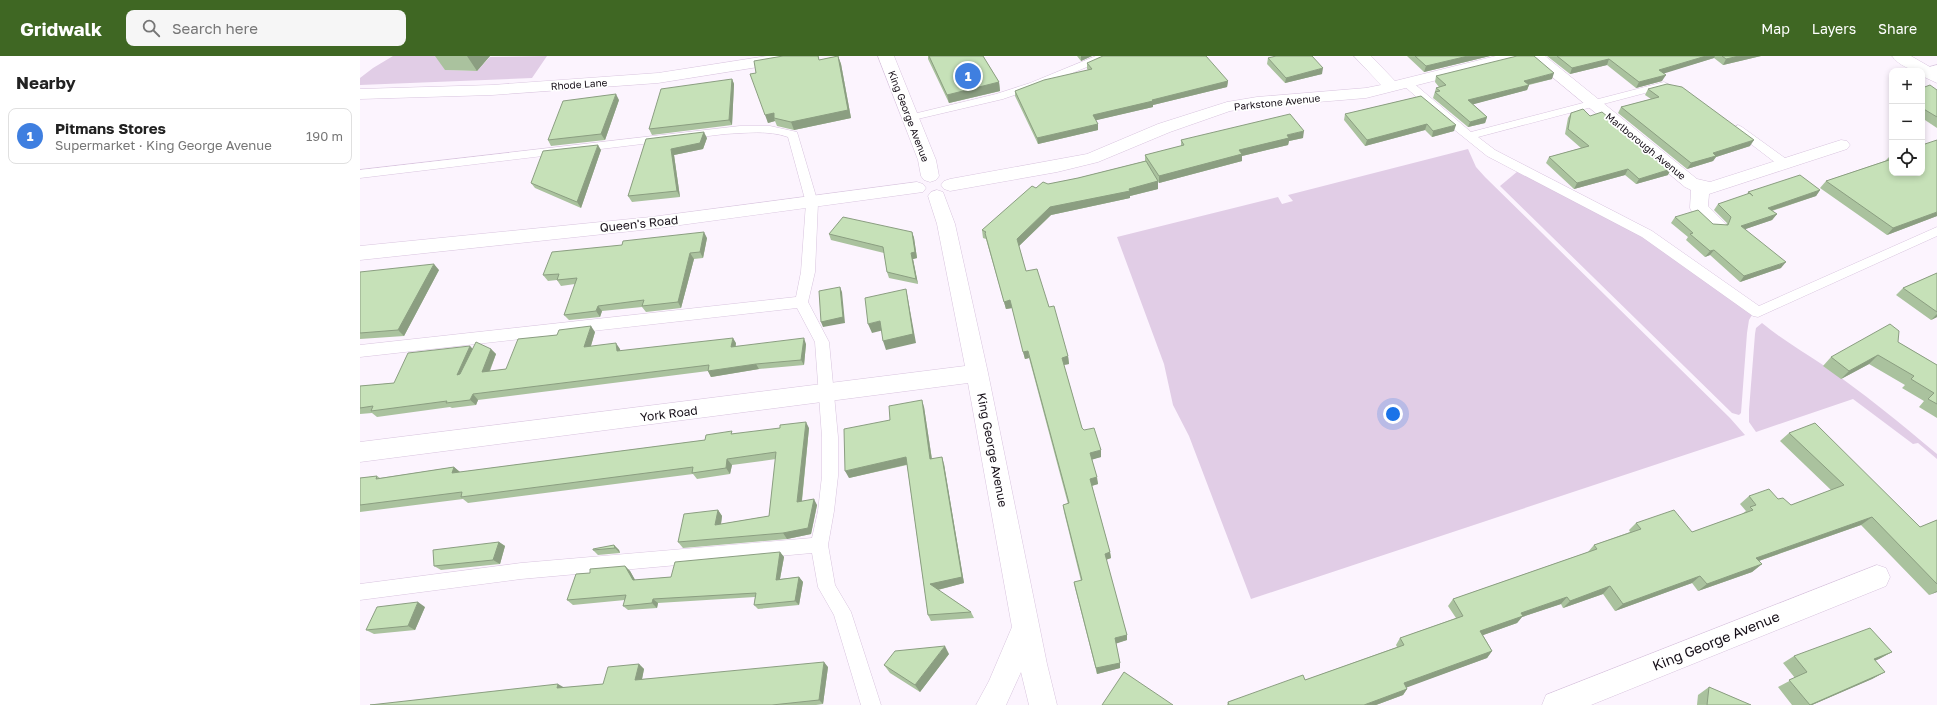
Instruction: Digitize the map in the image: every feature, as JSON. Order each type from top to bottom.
[{"type":"street","points":[[680,75],[683,56]]},
{"type":"street","name":"Rhode Lane","points":[[360,94],[492,90],[626,81],[680,75],[743,60],[796,56]]},
{"type":"street","name":"King George Avenue","points":[[886,56],[909,118],[939,186],[977,373],[1033,664],[1043,705]]},
{"type":"street","points":[[1362,56],[1400,85]]},
{"type":"street","name":"Parkstone Avenue","points":[[939,186],[1058,166],[1092,158],[1164,128],[1222,108],[1257,102],[1366,93],[1515,56]]},
{"type":"street","name":"Marlborough Avenue","points":[[1535,56],[1691,183],[1700,187]]},
{"type":"street","points":[[1900,56],[1933,72]]},
{"type":"street","points":[[1717,224],[1699,208],[1700,187],[1711,188],[1841,145]]},
{"type":"street","name":"King George Avenue","points":[[917,188],[919,182],[939,186]]},
{"type":"street","name":"Queen's Road","points":[[360,253],[651,223],[917,188]]},
{"type":"street","name":"York Road","points":[[360,452],[826,394],[977,373]]},
{"type":"street","name":"King George Avenue","points":[[1556,705],[1599,698],[1744,629],[1877,577]]},
{"type":"street","points":[[990,705],[999,690],[1026,626]]},
{"type":"lane","points":[[909,118],[999,97],[1034,85],[1105,56]]},
{"type":"lane","points":[[1400,85],[1491,153],[1647,234],[1758,312],[1937,231]]},
{"type":"lane","points":[[1469,136],[1664,85],[1678,88]]},
{"type":"lane","points":[[1729,122],[1785,164]]},
{"type":"lane","points":[[360,174],[634,141],[747,130],[774,130],[789,133],[795,138],[812,203],[808,272],[805,290],[800,302]]},
{"type":"lane","points":[[360,351],[800,302]]},
{"type":"lane","points":[[800,302],[822,342],[830,437],[830,476],[826,511],[819,545],[827,586],[842,612],[871,705]]},
{"type":"lane","points":[[360,592],[522,571],[819,545]]},
{"type":"shaded area","points":[[393,56],[459,56],[446,70],[477,71],[490,57],[547,56],[532,78],[360,85],[360,78]]},
{"type":"shaded area","points":[[1468,149],[1476,167],[1485,177],[1730,418],[1745,435],[1251,599],[1189,436],[1173,405],[1164,364],[1117,237],[1278,197],[1282,204],[1293,201],[1288,195]]},
{"type":"shaded area","points":[[1518,171],[1638,233],[1752,315],[1749,320],[1747,333],[1741,413],[1739,415],[1732,413],[1500,186]]},
{"type":"shaded area","points":[[1762,323],[1784,340],[1838,375],[1895,419],[1937,454],[1937,459],[1918,443],[1913,444],[1853,399],[1756,432],[1749,422],[1749,410],[1755,334],[1756,328]]},
{"type":"building","points":[[783,56],[818,56],[819,60],[838,56],[848,110],[791,122],[774,118],[774,113],[765,115],[750,74],[756,73],[754,61]]},
{"type":"building","points":[[929,56],[983,56],[999,82],[947,95]]},
{"type":"building","points":[[1103,56],[1206,56],[1228,81],[1093,115],[1098,124],[1037,138],[1015,91],[1044,80],[1092,69],[1087,63]]},
{"type":"building","points":[[1276,56],[1312,56],[1323,68],[1286,78],[1268,58]]},
{"type":"building","points":[[1415,56],[1468,56],[1426,66]]},
{"type":"building","points":[[1517,56],[1534,56],[1554,73],[1524,81],[1529,85],[1468,100],[1487,117],[1470,122],[1435,92],[1440,91],[1436,88],[1446,85],[1436,76]]},
{"type":"building","points":[[1557,56],[1706,56],[1659,70],[1666,75],[1639,82],[1609,59],[1572,68]]},
{"type":"building","points":[[1722,56],[1739,56],[1726,59]]},
{"type":"building","points":[[732,79],[729,120],[649,129],[661,89]]},
{"type":"building","points":[[1667,84],[1682,87],[1754,140],[1713,153],[1716,156],[1691,163],[1621,107],[1659,97],[1648,89]]},
{"type":"building","points":[[1930,85],[1937,90],[1937,117],[1925,110],[1925,87]]},
{"type":"building","points":[[616,94],[601,134],[548,140],[563,101]]},
{"type":"building","points":[[1421,96],[1456,125],[1433,131],[1427,124],[1367,140],[1345,114]]},
{"type":"building","points":[[1583,109],[1590,116],[1602,112],[1671,169],[1639,179],[1628,169],[1577,183],[1549,157],[1589,146],[1568,129],[1571,113]]},
{"type":"building","points":[[1290,114],[1304,131],[1287,135],[1289,138],[1239,150],[1242,154],[1159,176],[1145,155],[1184,145],[1181,140]]},
{"type":"building","points":[[704,132],[700,143],[671,149],[677,191],[628,196],[646,139]]},
{"type":"building","points":[[1937,140],[1937,212],[1893,228],[1826,181],[1889,160],[1889,176],[1925,176],[1925,144]]},
{"type":"building","points":[[598,145],[577,202],[531,183],[543,151]]},
{"type":"building","points":[[1146,161],[1158,181],[1129,189],[1130,191],[1050,207],[1017,239],[1026,271],[1037,269],[1049,307],[1054,306],[1068,356],[1062,358],[1082,428],[1084,430],[1094,428],[1101,450],[1090,453],[1097,477],[1090,479],[1110,552],[1105,554],[1127,635],[1115,638],[1120,663],[1096,668],[1074,582],[1082,580],[1063,505],[1069,503],[1028,351],[1023,352],[1010,300],[1004,302],[985,233],[986,232],[982,230],[1032,186],[1036,188],[1043,182],[1048,184],[1078,178]]},
{"type":"building","points":[[1800,175],[1820,190],[1768,208],[1777,214],[1741,226],[1786,262],[1744,276],[1714,250],[1710,251],[1690,234],[1693,233],[1675,217],[1698,210],[1713,224],[1728,225],[1731,217],[1718,204],[1749,193],[1748,192]]},
{"type":"building","points":[[843,217],[912,232],[915,252],[911,253],[916,279],[887,272],[883,247],[829,234]]},
{"type":"building","points":[[704,232],[700,252],[690,253],[678,302],[642,306],[644,300],[598,306],[596,311],[564,315],[577,278],[557,280],[559,274],[543,275],[552,252],[622,245],[623,241]]},
{"type":"building","points":[[434,264],[398,330],[360,333],[360,272]]},
{"type":"building","points":[[1937,273],[1937,312],[1903,288]]},
{"type":"building","points":[[840,287],[843,317],[821,322],[819,291]]},
{"type":"building","points":[[906,289],[913,334],[883,341],[880,321],[868,324],[865,298]]},
{"type":"building","points":[[1890,324],[1899,331],[1898,342],[1937,365],[1937,404],[1928,399],[1934,393],[1911,379],[1914,376],[1878,355],[1849,371],[1831,357]]},
{"type":"building","points":[[591,326],[584,347],[616,343],[617,351],[733,338],[731,347],[804,338],[801,360],[756,364],[708,371],[709,365],[473,394],[470,400],[446,403],[447,401],[371,411],[373,406],[360,408],[360,386],[394,383],[408,353],[470,346],[457,375],[460,374],[476,342],[491,349],[482,372],[506,369],[518,339],[557,335],[559,330]]},
{"type":"building","points":[[922,400],[930,459],[942,457],[962,577],[930,584],[971,612],[928,615],[906,457],[845,471],[844,429],[890,420],[889,406]]},
{"type":"building","points":[[806,422],[797,502],[814,499],[808,528],[783,533],[678,542],[684,514],[718,510],[715,525],[769,516],[776,452],[727,459],[726,468],[692,473],[693,467],[461,497],[462,492],[360,505],[360,478],[377,476],[376,479],[454,467],[452,473],[705,440],[706,435],[732,431],[731,434],[780,428],[780,425]]},
{"type":"building","points":[[1815,423],[1920,527],[1937,520],[1937,584],[1872,517],[1756,558],[1762,564],[1707,584],[1700,576],[1623,604],[1610,586],[1570,601],[1567,597],[1521,613],[1523,616],[1480,631],[1492,651],[1404,683],[1407,689],[1364,705],[1229,705],[1228,702],[1303,675],[1305,680],[1404,645],[1400,638],[1463,616],[1453,599],[1597,549],[1594,545],[1641,529],[1636,523],[1674,510],[1692,532],[1753,510],[1750,507],[1756,505],[1749,496],[1769,489],[1778,499],[1783,498],[1791,505],[1844,485],[1789,433]]},
{"type":"building","points":[[499,542],[493,560],[434,566],[433,550]]},
{"type":"building","points":[[614,545],[615,548],[593,550],[593,549]]},
{"type":"building","points":[[780,552],[776,580],[799,577],[795,601],[754,605],[756,593],[653,599],[652,603],[623,606],[626,595],[567,600],[576,574],[590,573],[590,569],[625,566],[633,580],[671,577],[675,562]]},
{"type":"building","points":[[418,602],[408,626],[366,630],[377,607]]},
{"type":"building","points":[[1870,628],[1892,652],[1874,659],[1885,672],[1810,705],[1789,680],[1807,672],[1794,656]]},
{"type":"building","points":[[945,646],[915,685],[884,665],[895,651]]},
{"type":"building","points":[[824,662],[819,700],[772,705],[370,705],[558,684],[557,688],[603,684],[608,667],[639,664],[635,680]]},
{"type":"building","points":[[1124,672],[1173,705],[1102,705]]},
{"type":"building","points":[[1709,687],[1751,705],[1707,705]]},
{"type":"place","name":"Pitmans Stores","points":[[968,76]]}]
